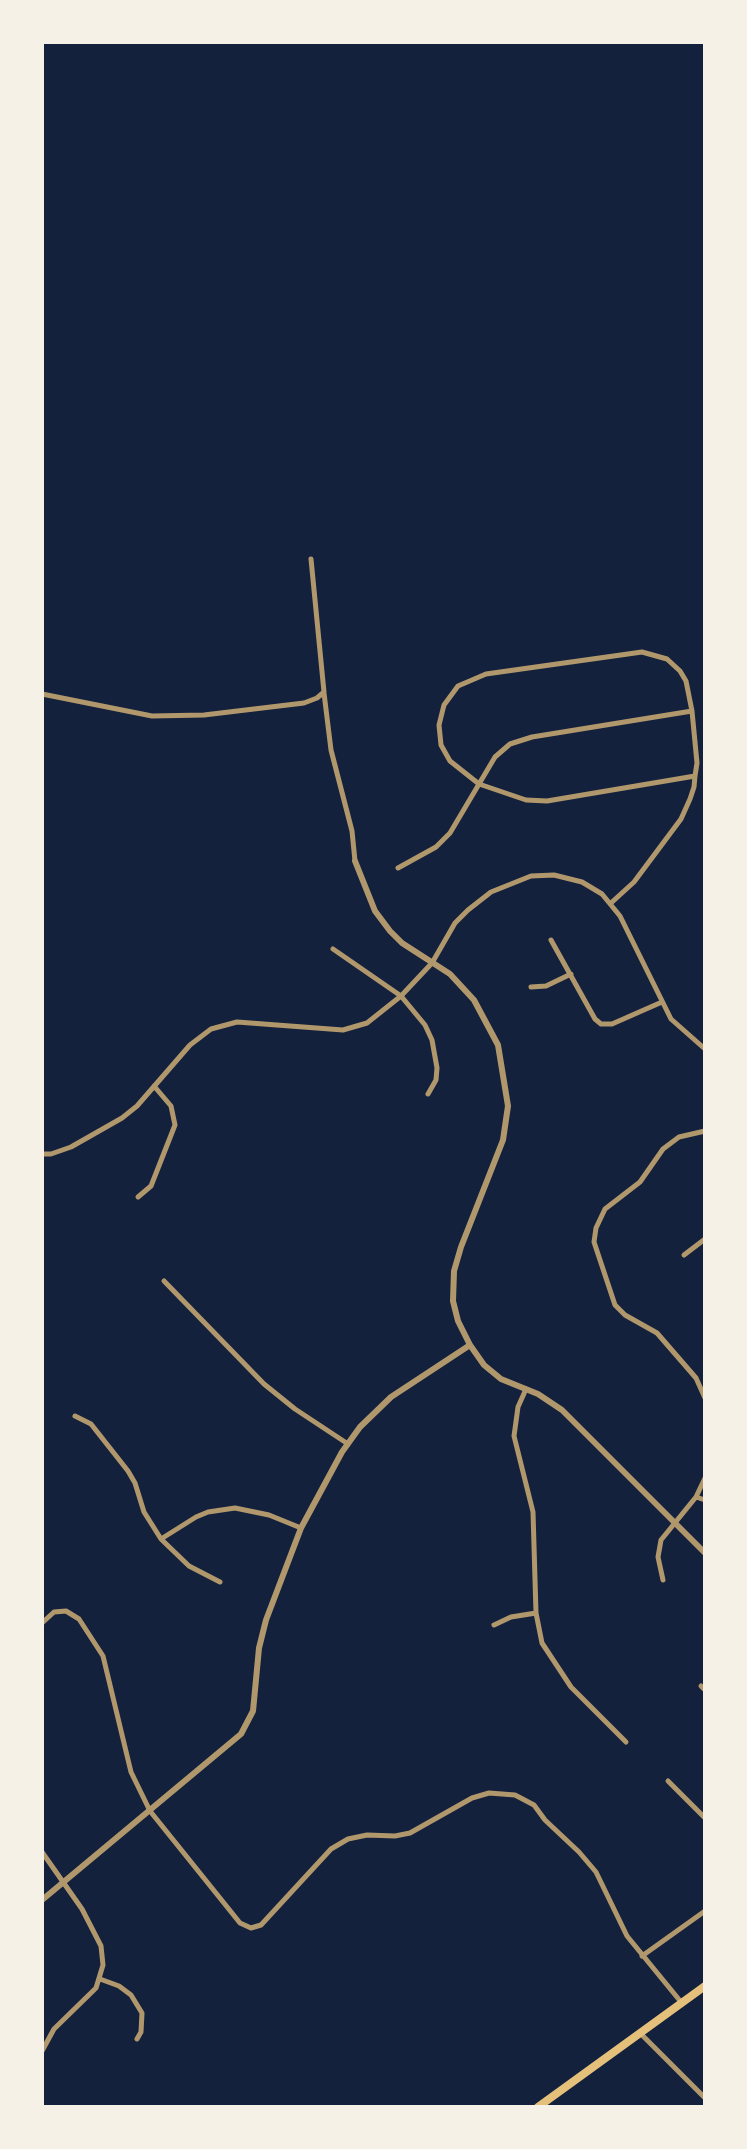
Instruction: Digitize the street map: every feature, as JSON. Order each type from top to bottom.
[{"type":"main road","points":[[538,2107],[705,1986]]},
{"type":"street","points":[[311,559],[331,750],[352,831],[355,861],[375,911],[390,931],[450,974],[474,1000],[498,1045],[508,1106],[503,1140],[454,1271],[453,1301],[458,1321],[484,1365],[501,1379],[526,1389],[562,1410],[705,1553]]},
{"type":"street","points":[[611,903],[634,882],[681,819],[690,799],[695,776],[697,763],[692,711],[686,681],[680,671],[667,659],[652,653],[627,654],[475,676],[458,686],[444,705],[439,725],[441,745],[450,761],[479,784],[526,800],[547,801],[695,776]]},
{"type":"street","points":[[42,694],[152,716],[204,715],[304,703],[324,692]]},
{"type":"street","points":[[398,868],[436,847],[450,833],[502,749],[520,740],[692,711]]},
{"type":"street","points":[[42,1154],[71,1147],[101,1132],[137,1106],[190,1045],[211,1029],[237,1022],[343,1030],[367,1023],[401,996],[432,963],[455,923],[468,910],[491,892],[518,879],[554,875],[582,882],[602,894],[620,916],[671,1019],[705,1049]]},
{"type":"street","points":[[551,940],[595,1019],[601,1024],[612,1024],[662,1002]]},
{"type":"street","points":[[333,949],[401,996],[418,1014],[432,1040],[437,1068],[436,1080],[428,1094]]},
{"type":"street","points":[[531,987],[546,986],[571,974]]},
{"type":"street","points":[[138,1197],[151,1186],[175,1125],[171,1106],[154,1086]]},
{"type":"street","points":[[705,1131],[679,1137],[663,1149],[640,1182],[605,1209],[596,1228],[594,1242],[615,1305],[625,1315],[657,1333],[696,1378],[705,1398]]},
{"type":"street","points":[[684,1255],[705,1239]]},
{"type":"street","points":[[164,1281],[264,1384],[348,1444]]},
{"type":"street","points":[[42,1900],[235,1741],[249,1719],[263,1631],[301,1528],[348,1444],[360,1427],[391,1397],[470,1345]]},
{"type":"street","points":[[526,1389],[518,1407],[514,1436],[533,1512],[536,1613],[542,1643],[571,1687],[626,1742]]},
{"type":"street","points":[[75,1416],[91,1424],[128,1471],[144,1512],[161,1539],[189,1566],[220,1582]]},
{"type":"street","points":[[663,1580],[658,1557],[661,1540],[696,1497],[705,1478]]},
{"type":"street","points":[[696,1497],[705,1500]]},
{"type":"street","points":[[161,1539],[196,1517],[235,1508],[269,1515],[301,1528]]},
{"type":"street","points":[[42,1623],[54,1612],[66,1611],[79,1619],[103,1656],[131,1772],[150,1811],[240,1923],[251,1928],[261,1925],[331,1849],[348,1839],[410,1833],[472,1798],[489,1793],[515,1795],[534,1805],[596,1872],[620,1924],[642,1956],[682,2003]]},
{"type":"street","points":[[494,1625],[511,1617],[536,1613]]},
{"type":"street","points":[[668,1781],[705,1818]]},
{"type":"street","points":[[42,1852],[65,1882],[101,1946],[103,1965],[100,1979],[88,1998],[54,2029],[42,2051]]},
{"type":"street","points":[[642,1956],[705,1911]]},
{"type":"street","points":[[100,1979],[119,1986],[131,1995],[142,2013],[141,2032],[137,2039]]},
{"type":"street","points":[[639,2033],[705,2098]]}]
